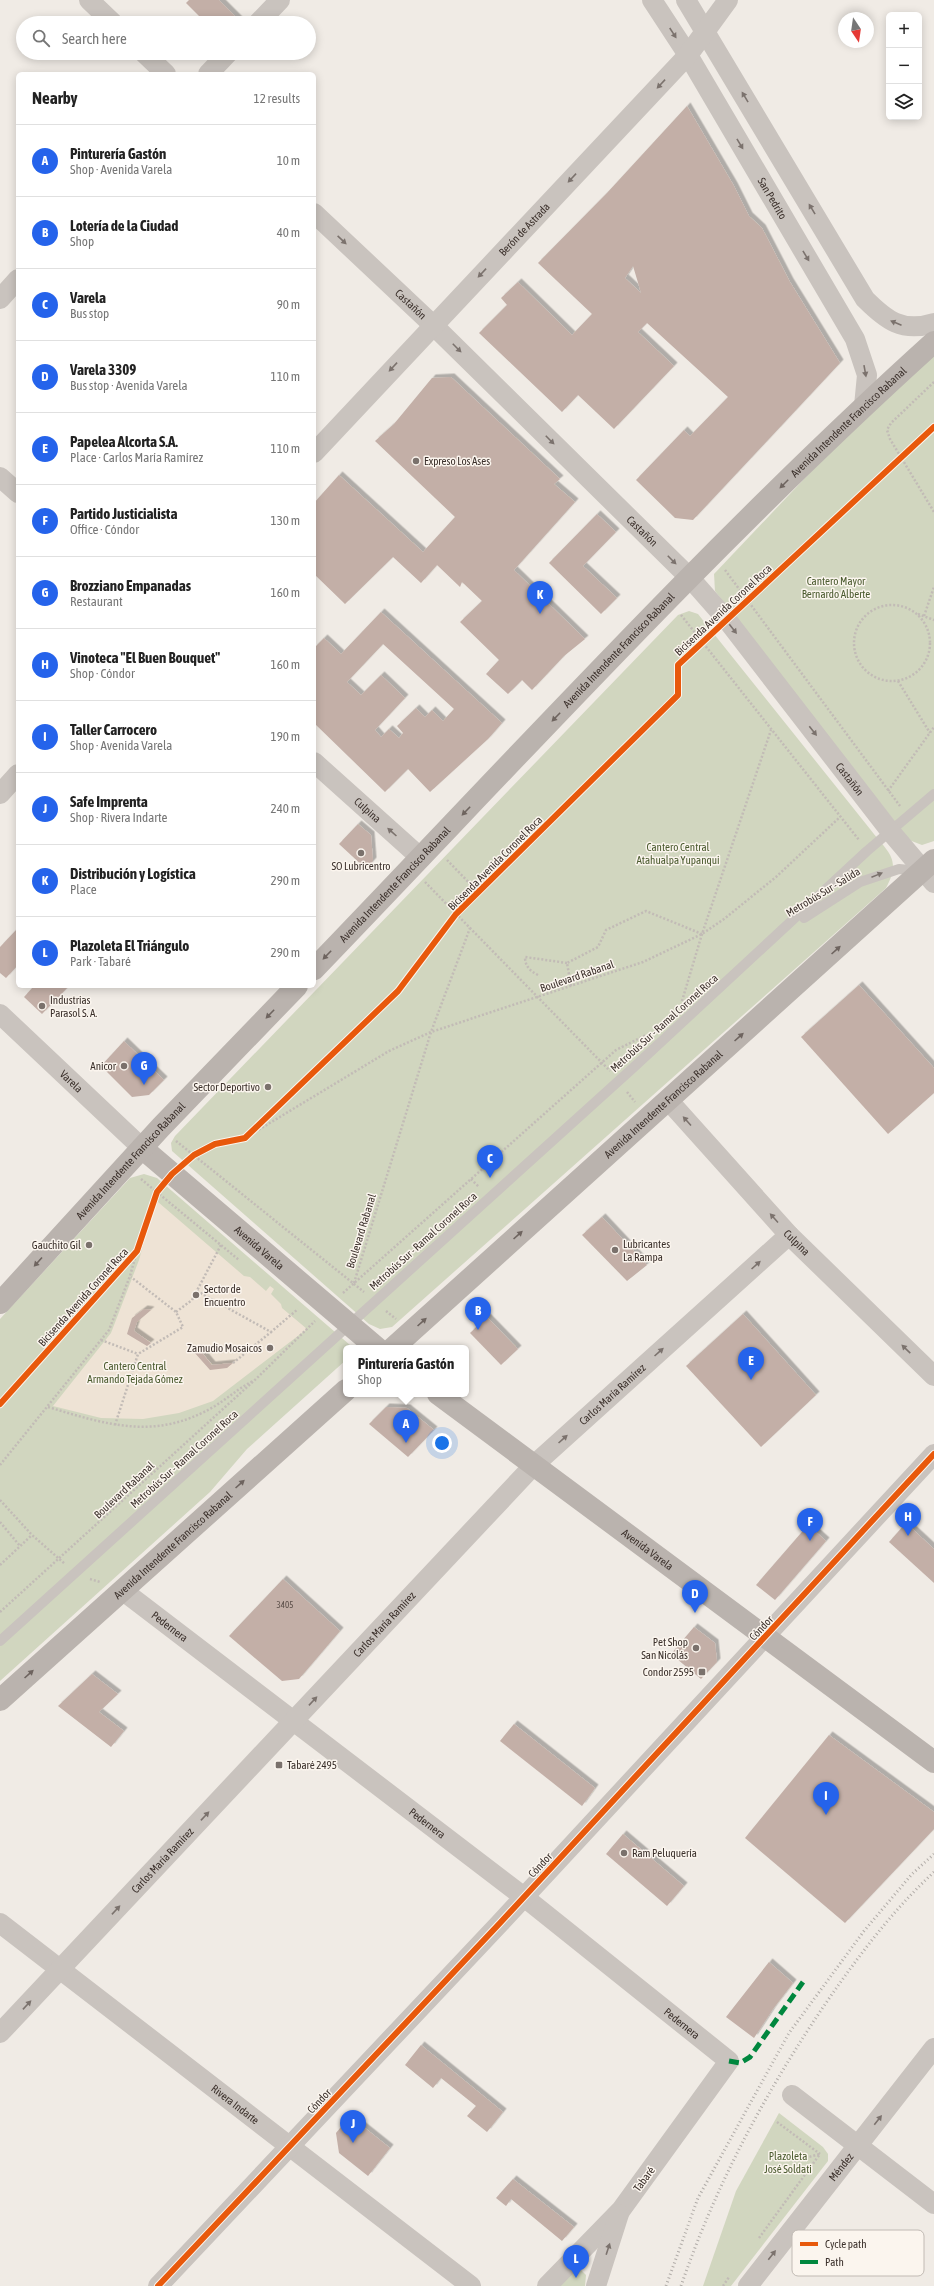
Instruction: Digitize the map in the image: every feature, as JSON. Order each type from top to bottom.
[{"type":"main road","name":"Avenida Intendente Francisco Rabanal","points":[[316,967],[713,554],[864,406],[934,342]]},
{"type":"main road","name":"Avenida Intendente Francisco Rabanal","points":[[396,1345],[668,1100],[930,871]]},
{"type":"main road","name":"Avenida Intendente Francisco Rabanal","points":[[0,1303],[142,1148],[295,988]]},
{"type":"main road","name":"Avenida Varela","points":[[142,1148],[373,1345]]},
{"type":"main road","name":"Avenida Intendente Francisco Rabanal","points":[[0,1700],[343,1393]]},
{"type":"main road","name":"Avenida Varela","points":[[442,1397],[934,1762]]},
{"type":"street","points":[[89,0],[106,16]]},
{"type":"street","points":[[265,16],[280,0]]},
{"type":"street","name":"San Pedrito","points":[[652,0],[688,55],[855,339],[866,375],[867,390],[864,406]]},
{"type":"street","points":[[686,0],[865,298],[882,317],[902,326],[926,326],[934,324]]},
{"type":"street","name":"Berón de Astrada","points":[[316,451],[688,55],[728,0]]},
{"type":"street","points":[[151,60],[164,72]]},
{"type":"street","points":[[210,72],[221,60]]},
{"type":"street","name":"Castañón","points":[[316,215],[433,325],[690,578],[727,620],[890,831],[930,871]]},
{"type":"street","points":[[0,299],[16,281]]},
{"type":"street","points":[[0,477],[16,491]]},
{"type":"street","name":"Culpina","points":[[316,764],[421,857]]},
{"type":"street","points":[[0,794],[16,776]]},
{"type":"street","name":"Varela","points":[[0,1014],[142,1148]]},
{"type":"street","name":"Culpina","points":[[668,1100],[789,1235],[934,1376]]},
{"type":"street","name":"Carlos María Ramírez","points":[[0,2033],[295,1721],[534,1465],[789,1235]]},
{"type":"street","name":"Cóndor","points":[[158,2286],[766,1638],[934,1454]]},
{"type":"street","name":"Pedernera","points":[[122,1590],[524,1897],[729,2061]]},
{"type":"street","name":"Rivera Indarte","points":[[0,1923],[471,2286]]},
{"type":"street","name":"Méndez","points":[[748,2286],[934,2048]]},
{"type":"street","name":"Tabaré","points":[[547,2286],[621,2210],[729,2061]]},
{"type":"street","points":[[792,2095],[934,2204]]},
{"type":"street","points":[[596,2286],[621,2210]]},
{"type":"lane","name":"Metrobús Sur - Ramal Coronel Roca","points":[[0,1641],[784,931],[867,851],[934,794]]},
{"type":"lane","name":"Metrobús Sur - Salida","points":[[784,931],[860,882],[899,869],[930,871]]},
{"type":"path","points":[[934,382],[891,423],[887,430],[901,457],[934,512]]},
{"type":"path","points":[[895,462],[906,452]]},
{"type":"path","points":[[713,554],[907,816]]},
{"type":"path","points":[[924,616],[934,586]]},
{"type":"path","points":[[668,600],[700,645],[771,730],[867,851]]},
{"type":"path","points":[[892,604],[905,606],[917,614],[926,624],[931,639],[930,654],[921,668],[911,676],[898,681],[884,681],[872,676],[863,667],[856,656],[855,642],[857,628],[864,617],[877,607],[892,604]]},
{"type":"path","points":[[917,614],[934,620]]},
{"type":"path","points":[[898,681],[930,733]]},
{"type":"path","points":[[888,791],[934,727]]},
{"type":"path","points":[[687,1000],[681,1005],[702,934],[771,730]]},
{"type":"path","points":[[852,844],[858,839]]},
{"type":"path","points":[[421,857],[478,893]]},
{"type":"path","points":[[421,857],[456,914],[537,998],[603,1063],[648,1118]]},
{"type":"path","points":[[538,975],[530,971],[525,961],[525,957],[567,962],[598,947],[606,930],[646,911],[702,934]]},
{"type":"path","points":[[567,962],[571,986]]},
{"type":"path","points":[[238,1140],[245,1138],[268,1116]]},
{"type":"path","points":[[161,1128],[196,1154],[411,1331]]},
{"type":"path","points":[[154,1199],[157,1192],[172,1174],[196,1154]]},
{"type":"path","points":[[125,1167],[240,1261]]},
{"type":"path","points":[[471,1179],[480,1188]]},
{"type":"path","points":[[176,1312],[192,1300],[221,1245]]},
{"type":"path","points":[[0,1465],[109,1330],[130,1276],[137,1251]]},
{"type":"path","points":[[115,1425],[138,1354],[183,1326],[176,1312],[130,1276]]},
{"type":"path","points":[[197,1291],[271,1332]]},
{"type":"path","points":[[292,1304],[303,1314]]},
{"type":"path","points":[[233,1363],[298,1310]]},
{"type":"path","points":[[308,1318],[333,1339]]},
{"type":"path","points":[[101,1340],[138,1354]]},
{"type":"path","points":[[0,1500],[32,1535],[75,1573],[122,1590]]},
{"type":"path","points":[[0,1522],[20,1546]]},
{"type":"path","points":[[0,1565],[32,1535]]},
{"type":"path","points":[[777,2122],[820,2154]]},
{"type":"path","points":[[794,2161],[820,2154]]},
{"type":"path","points":[[755,2242],[820,2154]]},
{"type":"path","points":[[723,2286],[732,2274]]},
{"type":"green space","name":"Cantero Mayor Bernardo Alberte","points":[[934,342],[934,841],[922,845],[909,840],[715,591],[714,574]]},
{"type":"green space","name":"Cantero Central Atahualpa Yupanqui","points":[[689,611],[698,614],[887,850],[893,862],[891,878],[886,888],[392,1327],[380,1329],[369,1324],[172,1151],[171,1143],[175,1136],[678,615]]},
{"type":"green space","name":"Cantero Central Armando Tejada Gómez","points":[[144,1174],[157,1178],[350,1345],[343,1345],[343,1363],[247,1449],[210,1492],[0,1681],[0,1319],[130,1178]]},
{"type":"green space","name":"Plazoleta José Soldati","points":[[779,2113],[823,2147],[828,2154],[828,2161],[731,2286],[703,2286],[736,2191]]},
{"type":"green space","points":[[579,2268],[586,2275],[585,2286],[557,2286],[576,2269]]},
{"type":"shaded area","name":"Sector de Encuentro","points":[[158,1202],[244,1276],[250,1277],[266,1291],[270,1286],[274,1289],[271,1294],[281,1304],[282,1308],[307,1329],[213,1401],[179,1413],[143,1419],[101,1418],[53,1406],[111,1333],[139,1260],[152,1213]]},
{"type":"building","points":[[189,0],[219,0],[235,16],[199,16],[186,3]]},
{"type":"building","points":[[687,106],[734,186],[749,216],[762,228],[790,282],[840,363],[693,520],[675,518],[636,480],[684,430],[690,436],[728,397],[647,323],[638,332],[674,366],[614,429],[578,395],[562,412],[479,333],[507,305],[501,298],[518,282],[572,335],[592,314],[538,263],[607,193]],"holes":[[[633,266],[641,293],[625,278]]]},
{"type":"building","points":[[451,377],[560,479],[554,484],[575,502],[514,570],[585,639],[564,656],[532,690],[522,680],[508,694],[486,674],[499,660],[460,622],[482,601],[462,582],[460,587],[437,565],[421,583],[393,557],[345,604],[316,576],[316,501],[339,475],[423,552],[455,517],[375,441],[394,424],[432,378]]},
{"type":"building","points":[[597,514],[616,532],[583,566],[617,598],[601,614],[549,563]]},
{"type":"building","points":[[381,612],[502,723],[488,739],[430,792],[408,769],[385,792],[316,725],[316,646],[324,638],[341,654]],"holes":[[[383,644],[454,709],[443,721],[432,710],[425,717],[416,708],[397,726],[403,733],[399,738],[389,729],[381,737],[375,730],[405,698],[381,675],[361,695],[347,682]]]},
{"type":"building","name":"SO Lubricentro","points":[[358,824],[371,835],[373,861],[366,869],[339,844]]},
{"type":"building","points":[[16,930],[16,967],[6,978],[0,973],[0,947]]},
{"type":"building","points":[[859,985],[934,1068],[934,1093],[888,1134],[801,1037]]},
{"type":"building","name":"Industrias Parasol S. A.","points":[[32,988],[67,988],[42,1014],[24,997]]},
{"type":"building","name":"Anicor","points":[[124,1041],[164,1080],[149,1095],[132,1097],[101,1066]]},
{"type":"building","name":"Lubricantes La Rampa","points":[[602,1217],[647,1265],[627,1281],[582,1235]]},
{"type":"building","points":[[144,1309],[151,1310],[137,1322],[134,1331],[151,1343],[147,1346],[127,1334],[132,1318]]},
{"type":"building","points":[[743,1314],[816,1395],[761,1447],[686,1366]]},
{"type":"building","points":[[487,1317],[518,1349],[501,1365],[470,1333]]},
{"type":"building","points":[[198,1348],[212,1365],[233,1363],[227,1368],[210,1370],[194,1352]]},
{"type":"building","points":[[386,1407],[407,1408],[434,1430],[408,1457],[369,1424]]},
{"type":"building","points":[[906,1523],[934,1549],[934,1583],[889,1542]]},
{"type":"building","points":[[808,1525],[826,1541],[775,1600],[756,1585]]},
{"type":"building","points":[[283,1579],[340,1631],[299,1679],[282,1681],[229,1636]]},
{"type":"building","name":"Pet Shop San Nicolás","points":[[694,1627],[715,1643],[717,1662],[701,1679],[671,1654]]},
{"type":"building","points":[[92,1674],[118,1694],[99,1712],[124,1731],[111,1747],[58,1706]]},
{"type":"building","points":[[514,1724],[595,1788],[582,1806],[500,1741]]},
{"type":"building","points":[[829,1735],[934,1812],[934,1829],[845,1923],[745,1838]]},
{"type":"building","points":[[623,1834],[684,1886],[667,1906],[606,1854]]},
{"type":"building","points":[[769,1962],[793,1983],[773,2009],[754,2038],[726,2017]]},
{"type":"building","points":[[421,2045],[503,2112],[487,2132],[467,2116],[476,2106],[441,2078],[433,2088],[405,2065]]},
{"type":"building","points":[[350,2116],[390,2148],[368,2176],[339,2153],[336,2133]]},
{"type":"building","points":[[513,2179],[574,2227],[562,2241],[511,2199],[506,2206],[496,2198]]},
{"type":"railway","points":[[666,2286],[698,2198],[789,2033],[864,1931],[912,1874],[934,1854]]},
{"type":"railway","points":[[681,2286],[710,2211],[727,2174],[784,2068],[828,2000],[865,1949],[891,1917],[934,1872]]},
{"type":"marked path","points":[[729,2061],[740,2063],[750,2057],[803,1982]]},
{"type":"cycle path","name":"Bicisenda Avenida Coronel Roca","points":[[0,1404],[137,1251],[157,1192],[172,1174],[194,1155],[215,1144],[245,1138],[398,991],[456,914],[678,695],[678,665],[934,427]]},
{"type":"cycle path","points":[[158,2286],[500,1923],[934,1454]]},
{"type":"place","name":"Expreso Los Ases","points":[[416,461]]},
{"type":"place","name":"Distribución y Logística","points":[[540,614]]},
{"type":"place","name":"SO Lubricentro","points":[[361,853]]},
{"type":"place","name":"Industrias Parasol S. A.","points":[[42,1006]]},
{"type":"place","name":"Anicor","points":[[124,1066]]},
{"type":"place","name":"Brozziano Empanadas","points":[[144,1085]]},
{"type":"place","name":"Sector Deportivo","points":[[268,1087]]},
{"type":"place","name":"Varela","points":[[490,1178]]},
{"type":"place","name":"Gauchito Gil","points":[[89,1245]]},
{"type":"place","name":"Lubricantes La Rampa","points":[[615,1250]]},
{"type":"place","name":"Sector de Encuentro","points":[[196,1295]]},
{"type":"place","name":"Lotería de la Ciudad","points":[[478,1330]]},
{"type":"place","name":"Zamudio Mosaicos","points":[[270,1348]]},
{"type":"place","name":"Papelea Alcorta S.A.","points":[[751,1380]]},
{"type":"place","name":"Pinturería Gastón","points":[[406,1443]]},
{"type":"place","name":"Vinoteca \"El Buen Bouquet\"","points":[[908,1536]]},
{"type":"place","name":"Partido Justicialista","points":[[810,1541]]},
{"type":"place","name":"Varela 3309","points":[[695,1613]]},
{"type":"place","name":"Pet Shop San Nicolás","points":[[696,1648]]},
{"type":"place","name":"Condor 2595","points":[[702,1672]]},
{"type":"place","name":"Tabaré 2495","points":[[279,1765]]},
{"type":"place","name":"Taller Carrocero","points":[[826,1815]]},
{"type":"place","name":"Ram Peluquería","points":[[624,1853]]},
{"type":"place","name":"Safe Imprenta","points":[[353,2143]]},
{"type":"place","name":"Plazoleta El Triángulo","points":[[576,2278]]}]
